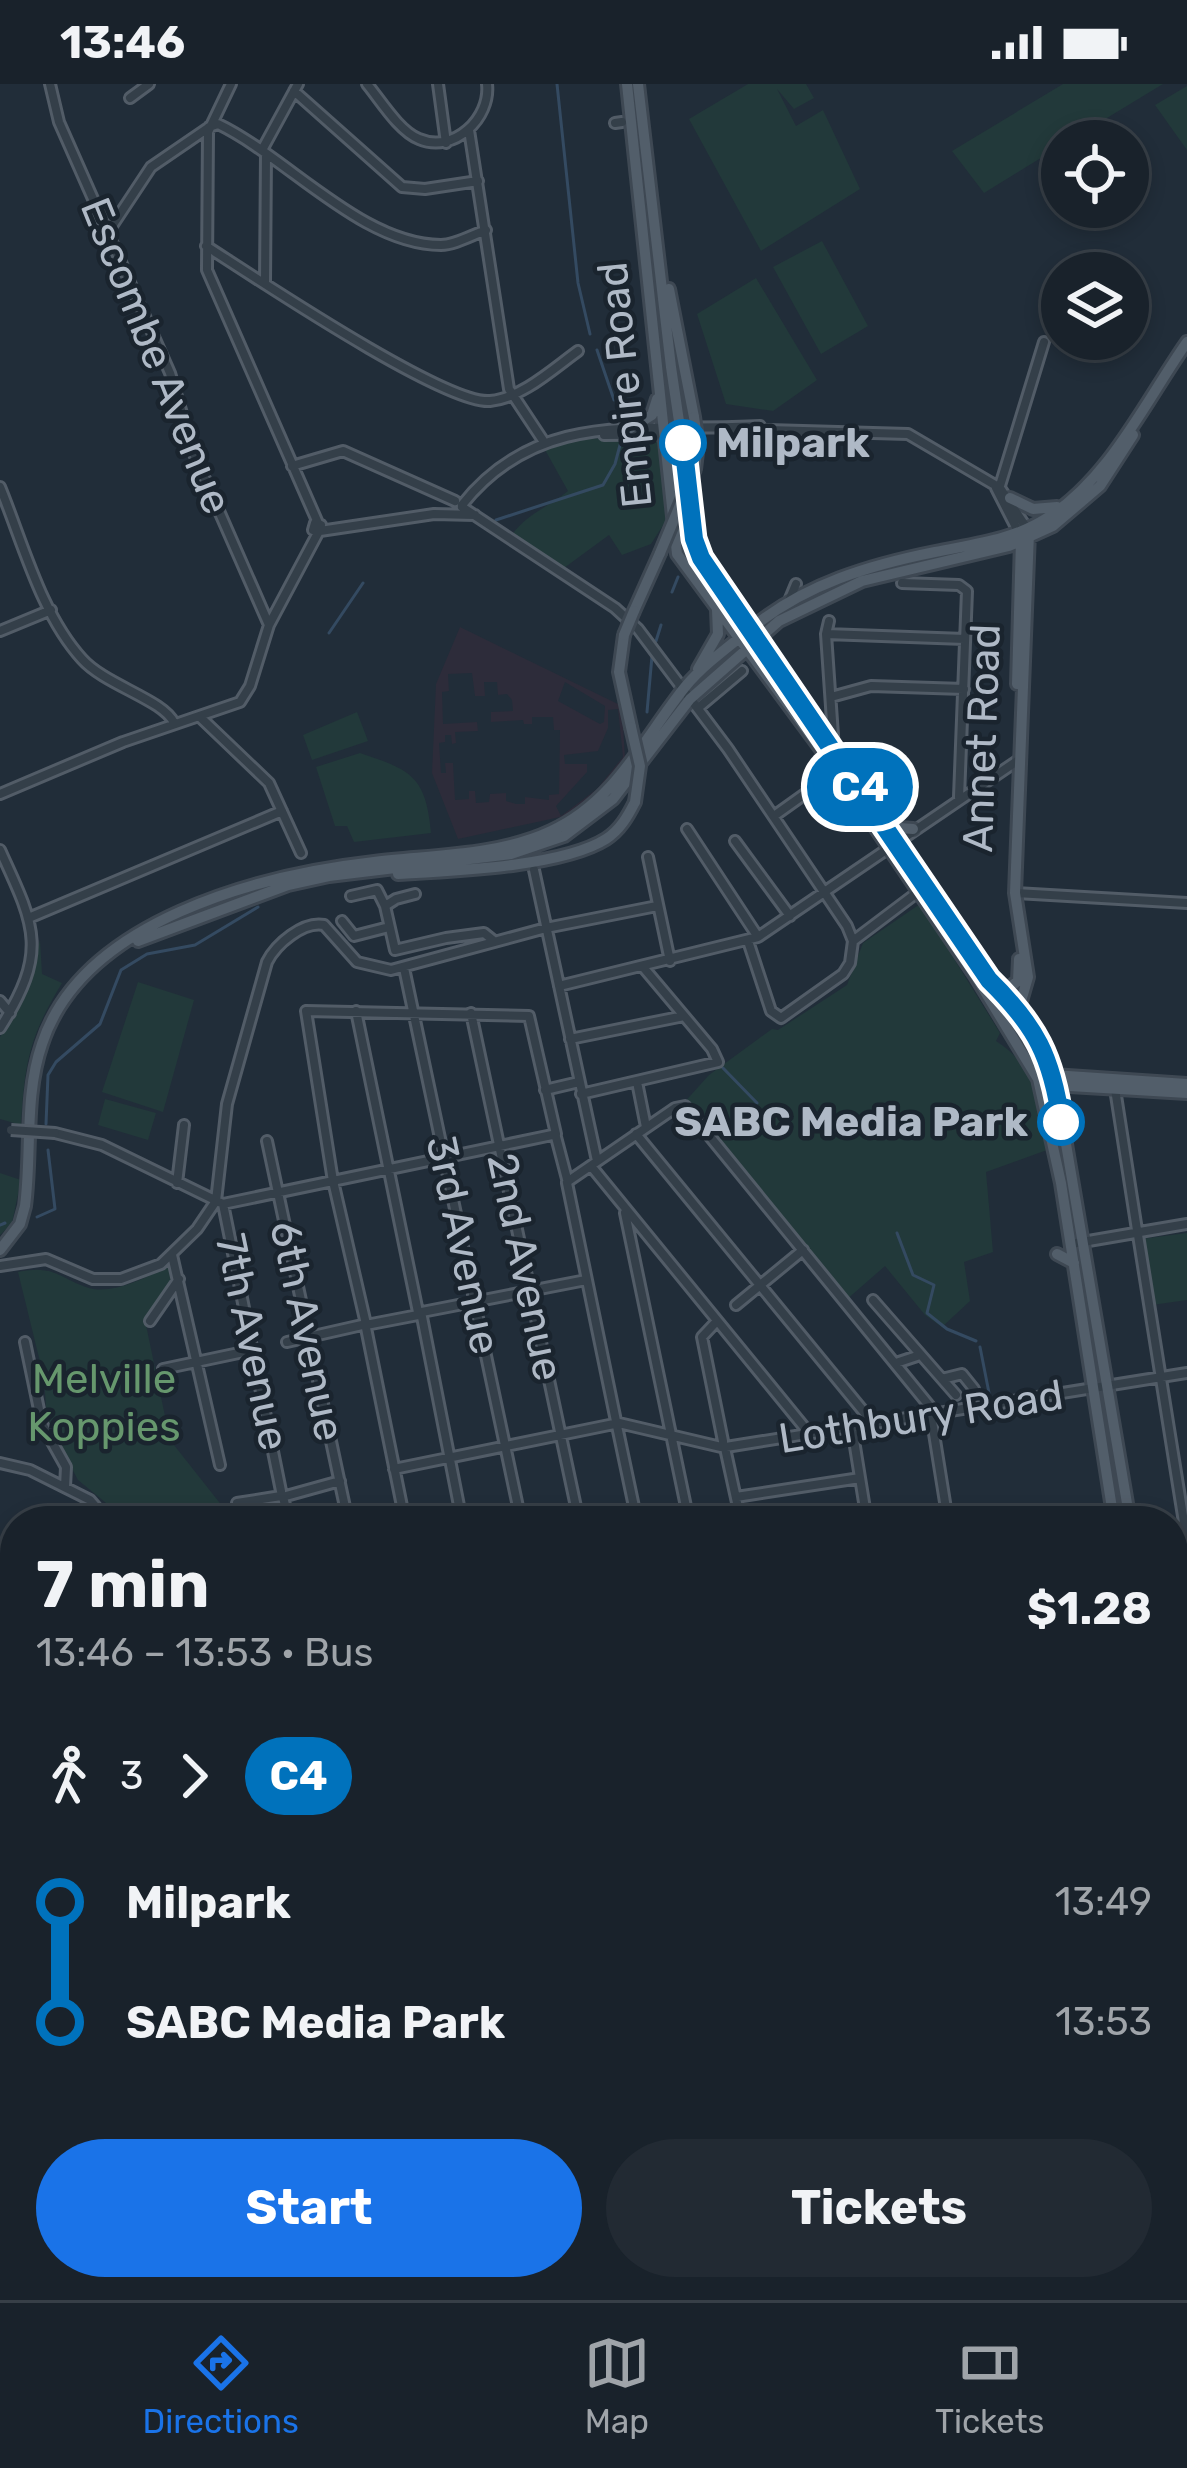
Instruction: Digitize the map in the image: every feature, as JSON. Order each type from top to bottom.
[{"type":"main road","name":"Empire Road","points":[[626,84],[677,554],[812,719],[886,827],[892,844]]},
{"type":"main road","name":"Empire Road","points":[[638,84],[696,547],[734,605],[749,638],[892,844]]},
{"type":"main road","points":[[317,878],[476,869],[569,852],[609,837],[635,802],[640,766],[619,672],[624,635],[695,470],[698,444],[666,277],[658,258]]},
{"type":"main road","points":[[1030,574],[1038,548],[1107,477],[1187,342]]},
{"type":"main road","points":[[0,1250],[20,1224],[25,1206],[32,1089],[46,1031],[75,985],[117,946],[165,921],[279,877],[514,844],[552,831],[610,789],[690,695],[771,614],[788,603],[844,575],[888,562],[1025,535],[1073,499],[1187,353]]},
{"type":"main road","points":[[629,429],[653,413],[659,376]]},
{"type":"main road","points":[[1001,491],[1027,507],[1042,509],[1073,499]]},
{"type":"main road","points":[[749,638],[862,581],[1062,520]]},
{"type":"main road","name":"Annet Road","points":[[1017,760],[1030,574],[1025,535]]},
{"type":"main road","name":"Annet Road","points":[[1002,992],[1016,984],[1021,971],[1012,891],[1025,535]]},
{"type":"main road","points":[[117,946],[273,889],[317,878],[512,854],[564,836],[613,800],[690,695],[718,634],[715,602]]},
{"type":"main road","points":[[734,605],[750,615],[771,614]]},
{"type":"main road","points":[[886,827],[913,829]]},
{"type":"main road","points":[[892,844],[1039,1083],[1076,1242],[1074,1263],[1127,1506]]},
{"type":"main road","points":[[892,844],[989,980],[1042,1045],[1055,1080],[1112,1506]]},
{"type":"main road","name":"Annet Road","points":[[1012,891],[1028,973],[1018,1012]]},
{"type":"main road","points":[[991,1002],[1002,992]]},
{"type":"main road","points":[[1039,1083],[1055,1080],[1187,1093]]},
{"type":"main road","points":[[1114,1084],[1187,1084]]},
{"type":"main road","points":[[1057,1254],[1074,1263]]},
{"type":"street","name":"Escombe Avenue","points":[[50,84],[59,122],[170,373],[201,470],[269,625]]},
{"type":"street","points":[[130,98],[148,84]]},
{"type":"street","points":[[0,794],[172,721],[230,706],[248,691],[269,625],[317,527],[208,274],[209,127],[231,84]]},
{"type":"street","points":[[368,84],[413,136],[446,142],[469,130],[486,103],[487,84]]},
{"type":"street","points":[[381,84],[384,104]]},
{"type":"street","points":[[438,84],[446,142]]},
{"type":"street","points":[[265,284],[264,151],[296,88],[402,187],[478,181]]},
{"type":"street","points":[[108,232],[151,167],[209,127],[220,125],[375,228],[441,245],[486,230]]},
{"type":"street","points":[[469,130],[512,394],[544,442]]},
{"type":"street","points":[[206,246],[412,373],[482,400],[512,394],[578,351]]},
{"type":"street","points":[[1001,491],[1041,351]]},
{"type":"street","points":[[317,527],[434,514],[456,507],[497,466],[544,442],[591,432],[664,432]]},
{"type":"street","points":[[591,432],[899,432],[1001,491],[1025,535]]},
{"type":"street","points":[[292,466],[343,451],[431,491],[476,515],[615,608],[645,638],[774,816],[853,941],[843,974],[781,1018],[771,1011],[748,941]]},
{"type":"street","points":[[0,487],[70,644],[95,672],[162,708],[172,721]]},
{"type":"street","points":[[902,583],[966,588],[959,799]]},
{"type":"street","points":[[788,603],[796,584]]},
{"type":"street","points":[[0,631],[51,610]]},
{"type":"street","points":[[829,621],[834,751]]},
{"type":"street","points":[[826,634],[965,638]]},
{"type":"street","points":[[690,695],[742,671]]},
{"type":"street","points":[[831,697],[872,686],[964,689]]},
{"type":"street","points":[[198,713],[269,783],[301,853]]},
{"type":"street","points":[[812,719],[823,723],[832,715]]},
{"type":"street","points":[[559,986],[758,937],[1017,760]]},
{"type":"street","points":[[774,816],[837,771]]},
{"type":"street","points":[[31,917],[282,811]]},
{"type":"street","points":[[687,829],[758,937]]},
{"type":"street","points":[[735,841],[790,916]]},
{"type":"street","points":[[0,850],[31,917],[32,947],[10,1013],[0,1028]]},
{"type":"street","points":[[647,857],[670,961]]},
{"type":"street","points":[[534,869],[594,1164],[624,1211],[809,1433]]},
{"type":"street","points":[[351,896],[379,891],[392,947],[397,950],[484,933],[494,941]]},
{"type":"street","points":[[1012,891],[1187,903]]},
{"type":"street","points":[[853,941],[919,892]]},
{"type":"street","points":[[385,907],[416,894]]},
{"type":"street","points":[[0,1266],[50,1260],[104,1281],[147,1272],[172,1255],[206,1219],[220,1202],[227,1103],[272,951],[316,922],[357,962],[381,970],[404,968],[546,928],[657,906]]},
{"type":"street","points":[[342,921],[354,936],[389,926]]},
{"type":"street","points":[[581,1094],[718,1062],[643,967]]},
{"type":"street","name":"3rd Avenue","points":[[404,968],[518,1506]]},
{"type":"street","points":[[0,1001],[10,1013]]},
{"type":"street","points":[[402,1506],[333,1181],[305,1011],[528,1015],[634,1506]]},
{"type":"street","points":[[356,1011],[459,1506]]},
{"type":"street","name":"2nd Avenue","points":[[471,1013],[576,1506]]},
{"type":"street","points":[[570,1039],[684,1016]]},
{"type":"street","points":[[545,1090],[579,1082]]},
{"type":"street","points":[[637,1082],[646,1126]]},
{"type":"street","points":[[1114,1084],[1181,1506]]},
{"type":"street","points":[[567,1181],[682,1105],[934,1414],[946,1506]]},
{"type":"street","points":[[177,1183],[184,1125]]},
{"type":"street","points":[[0,1127],[56,1133],[102,1145],[220,1202],[553,1136]]},
{"type":"street","points":[[636,1134],[874,1425]]},
{"type":"street","name":"6th Avenue","points":[[267,1141],[345,1506]]},
{"type":"street","name":"7th Avenue","points":[[220,1202],[286,1506]]},
{"type":"street","points":[[624,1211],[685,1506]]},
{"type":"street","points":[[1076,1242],[1187,1224]]},
{"type":"street","points":[[736,1305],[803,1250]]},
{"type":"street","points":[[172,1255],[220,1465]]},
{"type":"street","points":[[150,1322],[180,1278]]},
{"type":"street","points":[[287,1342],[586,1280]]},
{"type":"street","points":[[873,1300],[956,1395]]},
{"type":"street","points":[[717,1321],[702,1337],[738,1506]]},
{"type":"street","points":[[25,1342],[42,1424],[67,1467],[65,1487]]},
{"type":"street","points":[[163,1369],[253,1350]]},
{"type":"street","points":[[896,1364],[920,1355]]},
{"type":"street","name":"Lothbury Road","points":[[394,1469],[617,1424],[726,1445],[1187,1373]]},
{"type":"street","points":[[942,1379],[962,1374],[974,1389]]},
{"type":"street","points":[[852,1428],[865,1506]]},
{"type":"street","points":[[0,1462],[30,1470],[95,1506]]},
{"type":"street","points":[[736,1497],[860,1478]]},
{"type":"street","points":[[237,1503],[340,1481]]},
{"type":"shaded area","points":[[460,627],[622,706],[625,759],[597,792],[565,816],[458,839],[432,773],[436,684]],"holes":[[[472,673],[475,696],[485,696],[484,682],[497,682],[498,695],[507,694],[513,711],[491,712],[491,722],[532,724],[532,717],[553,717],[554,730],[560,730],[559,794],[549,795],[549,800],[525,797],[525,804],[506,801],[506,793],[490,794],[489,802],[476,803],[475,791],[469,791],[469,799],[455,800],[453,763],[445,763],[446,773],[441,773],[439,743],[445,742],[445,735],[451,735],[452,744],[456,743],[455,732],[478,731],[477,722],[443,724],[442,692],[449,691],[448,674]],[[565,682],[605,706],[604,722],[558,701]],[[618,709],[623,757],[597,789],[561,816],[556,806],[587,772],[587,764],[565,764],[564,755],[598,751],[608,728],[608,710]]]},
{"type":"green space","points":[[748,84],[806,84],[814,98],[794,109],[777,89],[796,126],[823,110],[860,189],[761,251],[689,119]]},
{"type":"green space","points":[[1063,84],[1163,84],[1104,120],[1041,120],[1041,158],[984,193],[952,151]]},
{"type":"green space","points":[[1187,86],[1187,150],[1155,105]]},
{"type":"green space","points":[[822,241],[868,326],[821,354],[773,267]]},
{"type":"green space","points":[[756,278],[817,380],[773,411],[726,404],[697,314]]},
{"type":"green space","points":[[657,435],[667,519],[651,544],[622,555],[609,535],[564,568],[512,535],[568,491],[544,448],[557,441]]},
{"type":"green space","points":[[357,712],[368,741],[312,760],[303,735]]},
{"type":"green space","points":[[360,753],[413,778],[425,799],[431,833],[354,842],[347,826],[335,826],[316,767]]},
{"type":"green space","points":[[920,904],[1000,1033],[996,1041],[1028,1075],[1047,1150],[986,1172],[993,1252],[964,1262],[970,1301],[942,1327],[925,1315],[885,1266],[845,1301],[682,1105],[709,1075],[772,1029],[778,1030],[847,985],[863,943]]},
{"type":"green space","points":[[40,940],[42,974],[62,983],[31,1051],[21,1125],[0,1119],[0,1037],[25,994]]},
{"type":"green space","points":[[138,982],[194,1000],[163,1112],[102,1092]]},
{"type":"green space","points":[[105,1099],[156,1113],[148,1140],[98,1125]]},
{"type":"green space","points":[[0,1173],[21,1180],[12,1223],[0,1235]]},
{"type":"green space","points":[[1187,1233],[1187,1300],[1152,1305],[1142,1239]]},
{"type":"green space","name":"Melville Koppies","points":[[170,1265],[175,1278],[146,1325],[170,1440],[222,1506],[110,1506],[78,1480],[47,1421],[44,1378],[18,1272],[48,1271],[99,1289],[131,1283]]},
{"type":"waterway","points":[[557,84],[578,283],[590,334]]},
{"type":"waterway","points":[[597,350],[614,400]]},
{"type":"waterway","points":[[496,520],[603,485],[620,445]]},
{"type":"waterway","points":[[672,592],[678,577]]},
{"type":"waterway","points":[[329,633],[363,583]]},
{"type":"waterway","points":[[656,641],[661,625]]},
{"type":"waterway","points":[[647,712],[652,656]]},
{"type":"waterway","points":[[46,1124],[48,1075],[56,1062],[100,1024],[121,970],[147,954],[195,945],[258,907]]},
{"type":"waterway","points":[[723,1068],[757,1103]]},
{"type":"waterway","points":[[37,1217],[55,1209],[48,1150]]},
{"type":"waterway","points":[[0,1225],[5,1223]]},
{"type":"waterway","points":[[897,1233],[913,1275],[934,1285],[927,1313],[947,1329],[976,1341]]},
{"type":"waterway","points":[[980,1347],[990,1398]]},
{"type":"bus line","name":"C4","points":[[683,443],[694,539],[701,558],[989,980],[1010,1000],[1042,1045],[1054,1075],[1061,1122]]},
{"type":"place","name":"Milpark","points":[[683,443]]},
{"type":"place","name":"SABC Media Park","points":[[1061,1122]]}]
